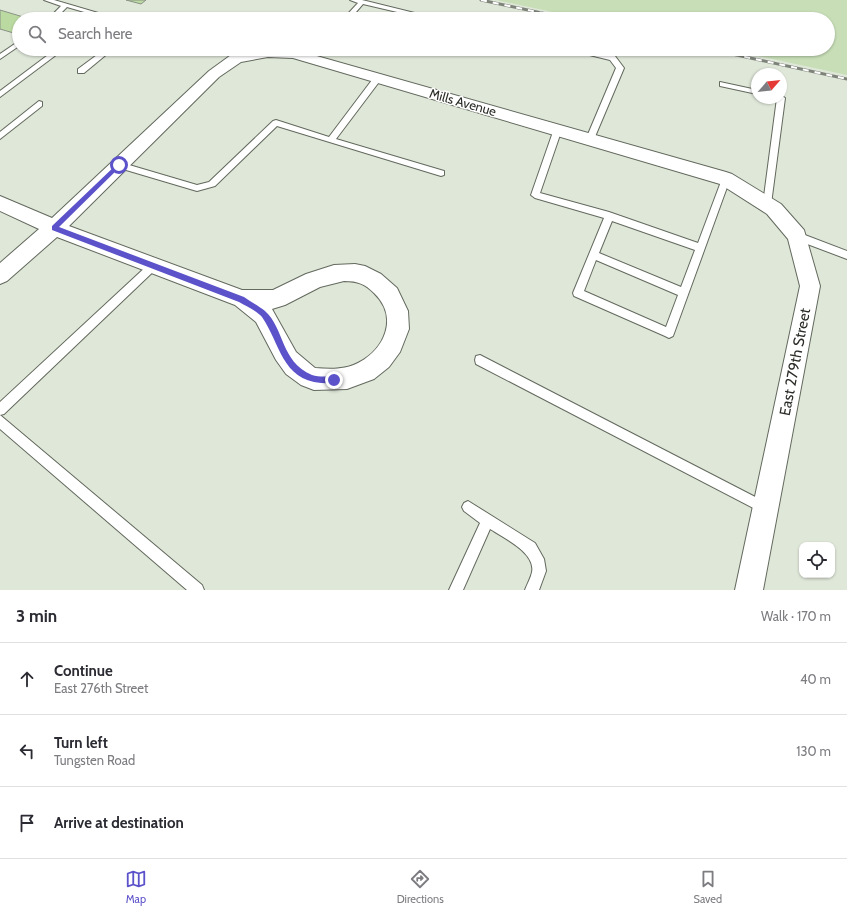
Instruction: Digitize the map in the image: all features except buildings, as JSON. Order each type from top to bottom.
[{"type":"street","name":"Mills Avenue","points":[[0,275],[54,228],[214,74],[236,58],[245,56]]},
{"type":"street","name":"Mills Avenue","points":[[318,56],[378,78],[721,176]]},
{"type":"street","name":"East 279th Street","points":[[721,176],[774,209],[797,236],[810,286],[749,590]]},
{"type":"street","points":[[0,203],[38,219],[54,228],[242,300],[263,313],[274,330],[282,351],[293,366],[311,378],[334,380],[355,377],[373,367],[390,352],[398,331],[397,310],[389,291],[373,279],[354,272],[332,274],[275,298],[242,300]]},
{"type":"lane","points":[[47,0],[91,12]]},
{"type":"lane","points":[[354,0],[406,12]]},
{"type":"lane","points":[[353,12],[362,2]]},
{"type":"lane","points":[[58,12],[66,5]]},
{"type":"lane","points":[[0,57],[12,48]]},
{"type":"lane","points":[[0,95],[51,56]]},
{"type":"lane","points":[[81,71],[100,56]]},
{"type":"lane","points":[[590,139],[620,68],[612,58],[602,56]]},
{"type":"lane","points":[[331,140],[378,78]]},
{"type":"lane","points":[[723,84],[751,91]]},
{"type":"lane","points":[[0,136],[39,104]]},
{"type":"lane","points":[[767,204],[780,104]]},
{"type":"lane","points":[[119,165],[197,188],[212,184],[276,123],[441,173]]},
{"type":"lane","points":[[558,130],[535,195],[609,216],[701,248]]},
{"type":"lane","points":[[609,216],[578,293],[669,333],[701,248],[721,176]]},
{"type":"lane","points":[[797,236],[847,255]]},
{"type":"lane","points":[[594,255],[684,293]]},
{"type":"lane","points":[[0,410],[153,266]]},
{"type":"lane","points":[[480,360],[765,508]]},
{"type":"lane","points":[[0,421],[197,590]]},
{"type":"lane","points":[[468,507],[530,548],[537,559],[539,571],[532,590]]},
{"type":"lane","points":[[456,590],[488,520]]},
{"type":"green space","points":[[496,0],[847,0],[847,75],[759,56],[835,56],[835,12],[552,12]]},
{"type":"railway","points":[[481,0],[537,12]]},
{"type":"railway","points":[[741,56],[847,79]]},
{"type":"route","points":[[119,165],[54,228],[242,300],[263,313],[274,330],[282,351],[293,366],[311,378],[334,380]]}]
